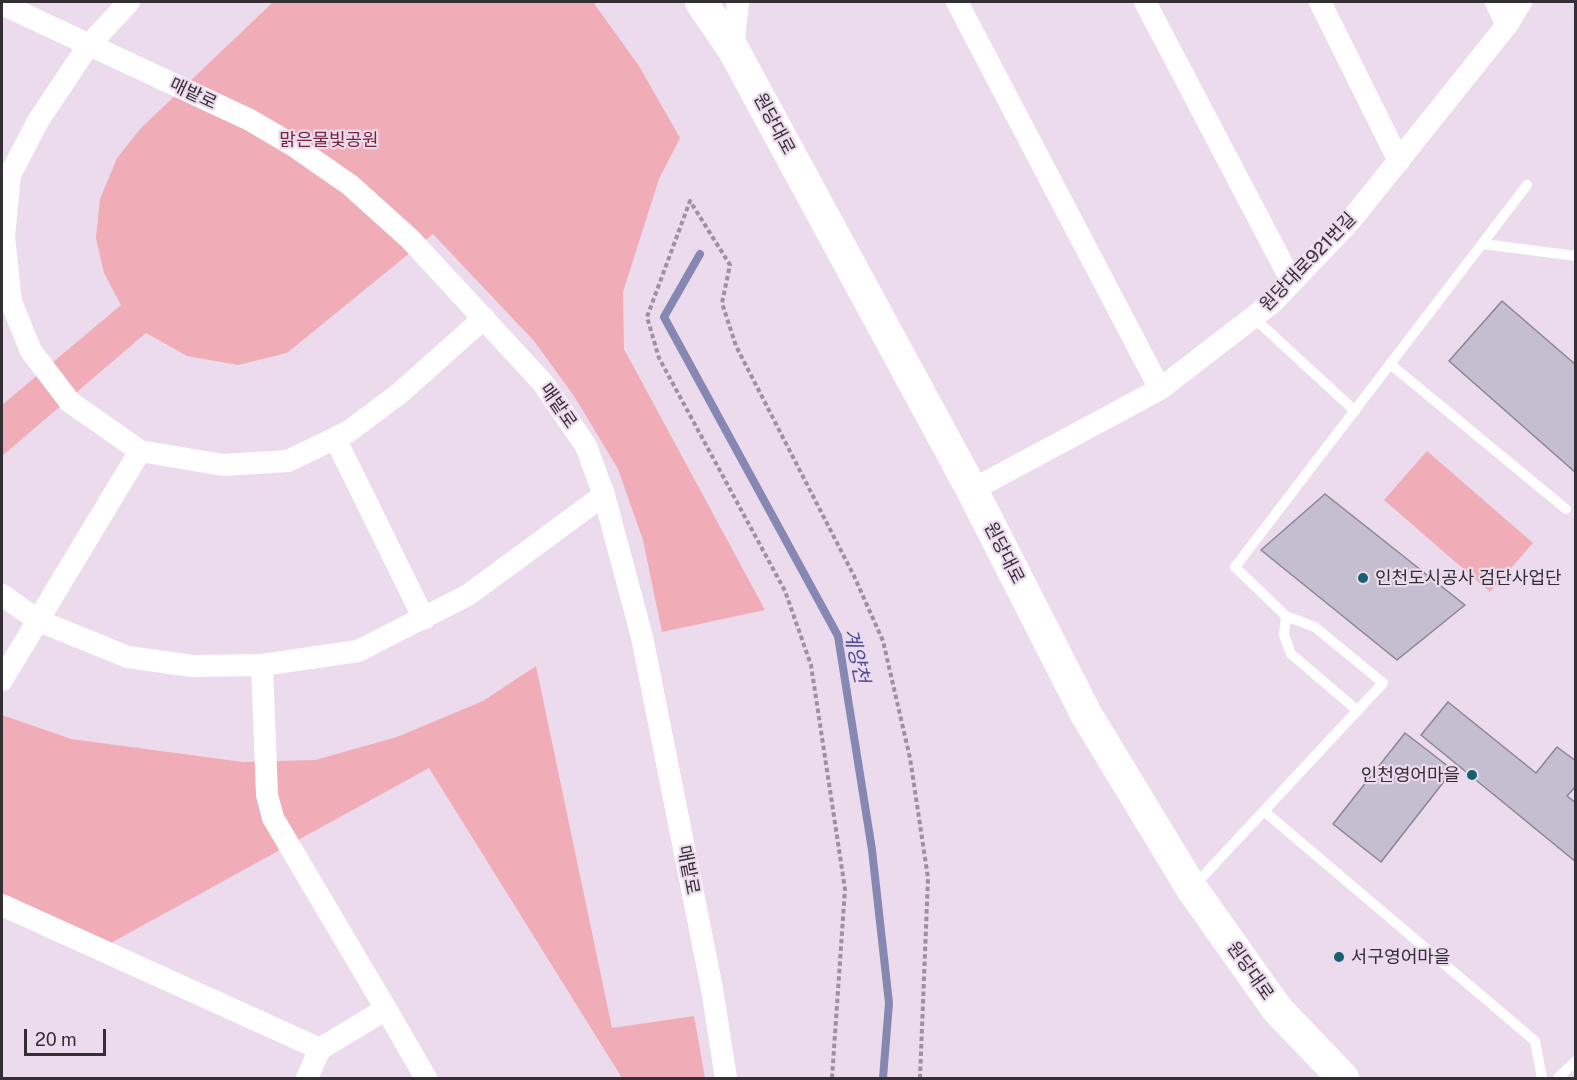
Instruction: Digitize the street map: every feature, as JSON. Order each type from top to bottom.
[{"type":"main road","name":"원당대로","points":[[701,2],[733,49],[972,490],[1086,714],[1192,889],[1277,1009],[1343,1078]]},
{"type":"street","points":[[129,2],[88,46],[38,122],[10,175],[4,237],[6,304],[31,351],[70,402],[140,451],[223,465],[288,461],[348,432],[400,393],[484,318]]},
{"type":"street","points":[[733,49],[738,2]]},
{"type":"street","points":[[957,2],[1160,389]]},
{"type":"street","points":[[1145,2],[1292,282]]},
{"type":"street","points":[[1320,2],[1399,161]]},
{"type":"street","points":[[1496,2],[1507,25]]},
{"type":"street","name":"원당대로921번길","points":[[972,490],[1160,389],[1253,317],[1292,282],[1350,220],[1507,25],[1521,2]]},
{"type":"street","name":"매밭로","points":[[2,4],[250,120],[294,146],[350,185],[410,239],[484,318],[543,383],[574,428],[586,446],[604,495],[642,637],[712,989],[726,1078]]},
{"type":"street","points":[[335,438],[424,619]]},
{"type":"street","points":[[2,680],[140,451]]},
{"type":"street","points":[[2,595],[39,621],[128,657],[192,666],[262,664],[358,651],[468,595],[604,495]]},
{"type":"street","points":[[262,664],[267,795],[273,818],[426,1078]]},
{"type":"street","points":[[2,905],[320,1048]]},
{"type":"street","points":[[307,1078],[320,1048],[386,1009]]},
{"type":"lane","points":[[1192,889],[1383,683],[1315,627],[1286,616],[1235,567],[1527,185]]},
{"type":"lane","points":[[1483,244],[1575,256]]},
{"type":"lane","points":[[1253,317],[1355,411]]},
{"type":"lane","points":[[1390,364],[1566,509]]},
{"type":"lane","points":[[1286,616],[1284,636],[1291,654],[1358,711]]},
{"type":"lane","points":[[1265,812],[1535,1041],[1542,1078]]},
{"type":"lane","points":[[1558,1078],[1575,1061]]},
{"type":"path","points":[[832,1078],[845,890],[811,664],[784,591],[659,358],[647,317],[690,201],[730,265],[722,303],[736,346],[854,576],[883,641],[910,758],[928,878],[920,1078]]},
{"type":"green space","name":"맑은물빛공원","points":[[273,2],[593,2],[639,66],[680,138],[659,179],[623,292],[624,349],[765,610],[662,632],[643,540],[618,469],[574,396],[534,341],[433,234],[287,353],[238,365],[187,356],[146,333],[2,456],[2,405],[121,305],[104,273],[96,238],[100,199],[117,158],[141,128]]},
{"type":"green space","points":[[1427,451],[1533,543],[1490,592],[1384,500]]},
{"type":"green space","points":[[536,666],[612,1028],[694,1016],[705,1078],[622,1078],[429,768],[109,944],[2,896],[2,715],[71,739],[243,762],[315,760],[397,737],[483,701]]},
{"type":"building","points":[[1502,301],[1576,365],[1576,473],[1449,361]]},
{"type":"building","name":"인천도시공사 검단사업단","points":[[1325,494],[1465,605],[1397,660],[1261,550]]},
{"type":"building","points":[[1448,702],[1536,773],[1557,747],[1576,761],[1576,786],[1567,796],[1576,803],[1576,862],[1421,735]]},
{"type":"building","points":[[1405,733],[1453,770],[1381,862],[1333,824]]},
{"type":"waterway","name":"계양천","points":[[700,254],[664,317],[838,636],[872,850],[889,1003],[883,1078]]},
{"type":"place","name":"인천도시공사 검단사업단","points":[[1363,578]]},
{"type":"place","name":"인천영어마을","points":[[1472,775]]},
{"type":"place","name":"서구영어마을","points":[[1339,957]]}]
